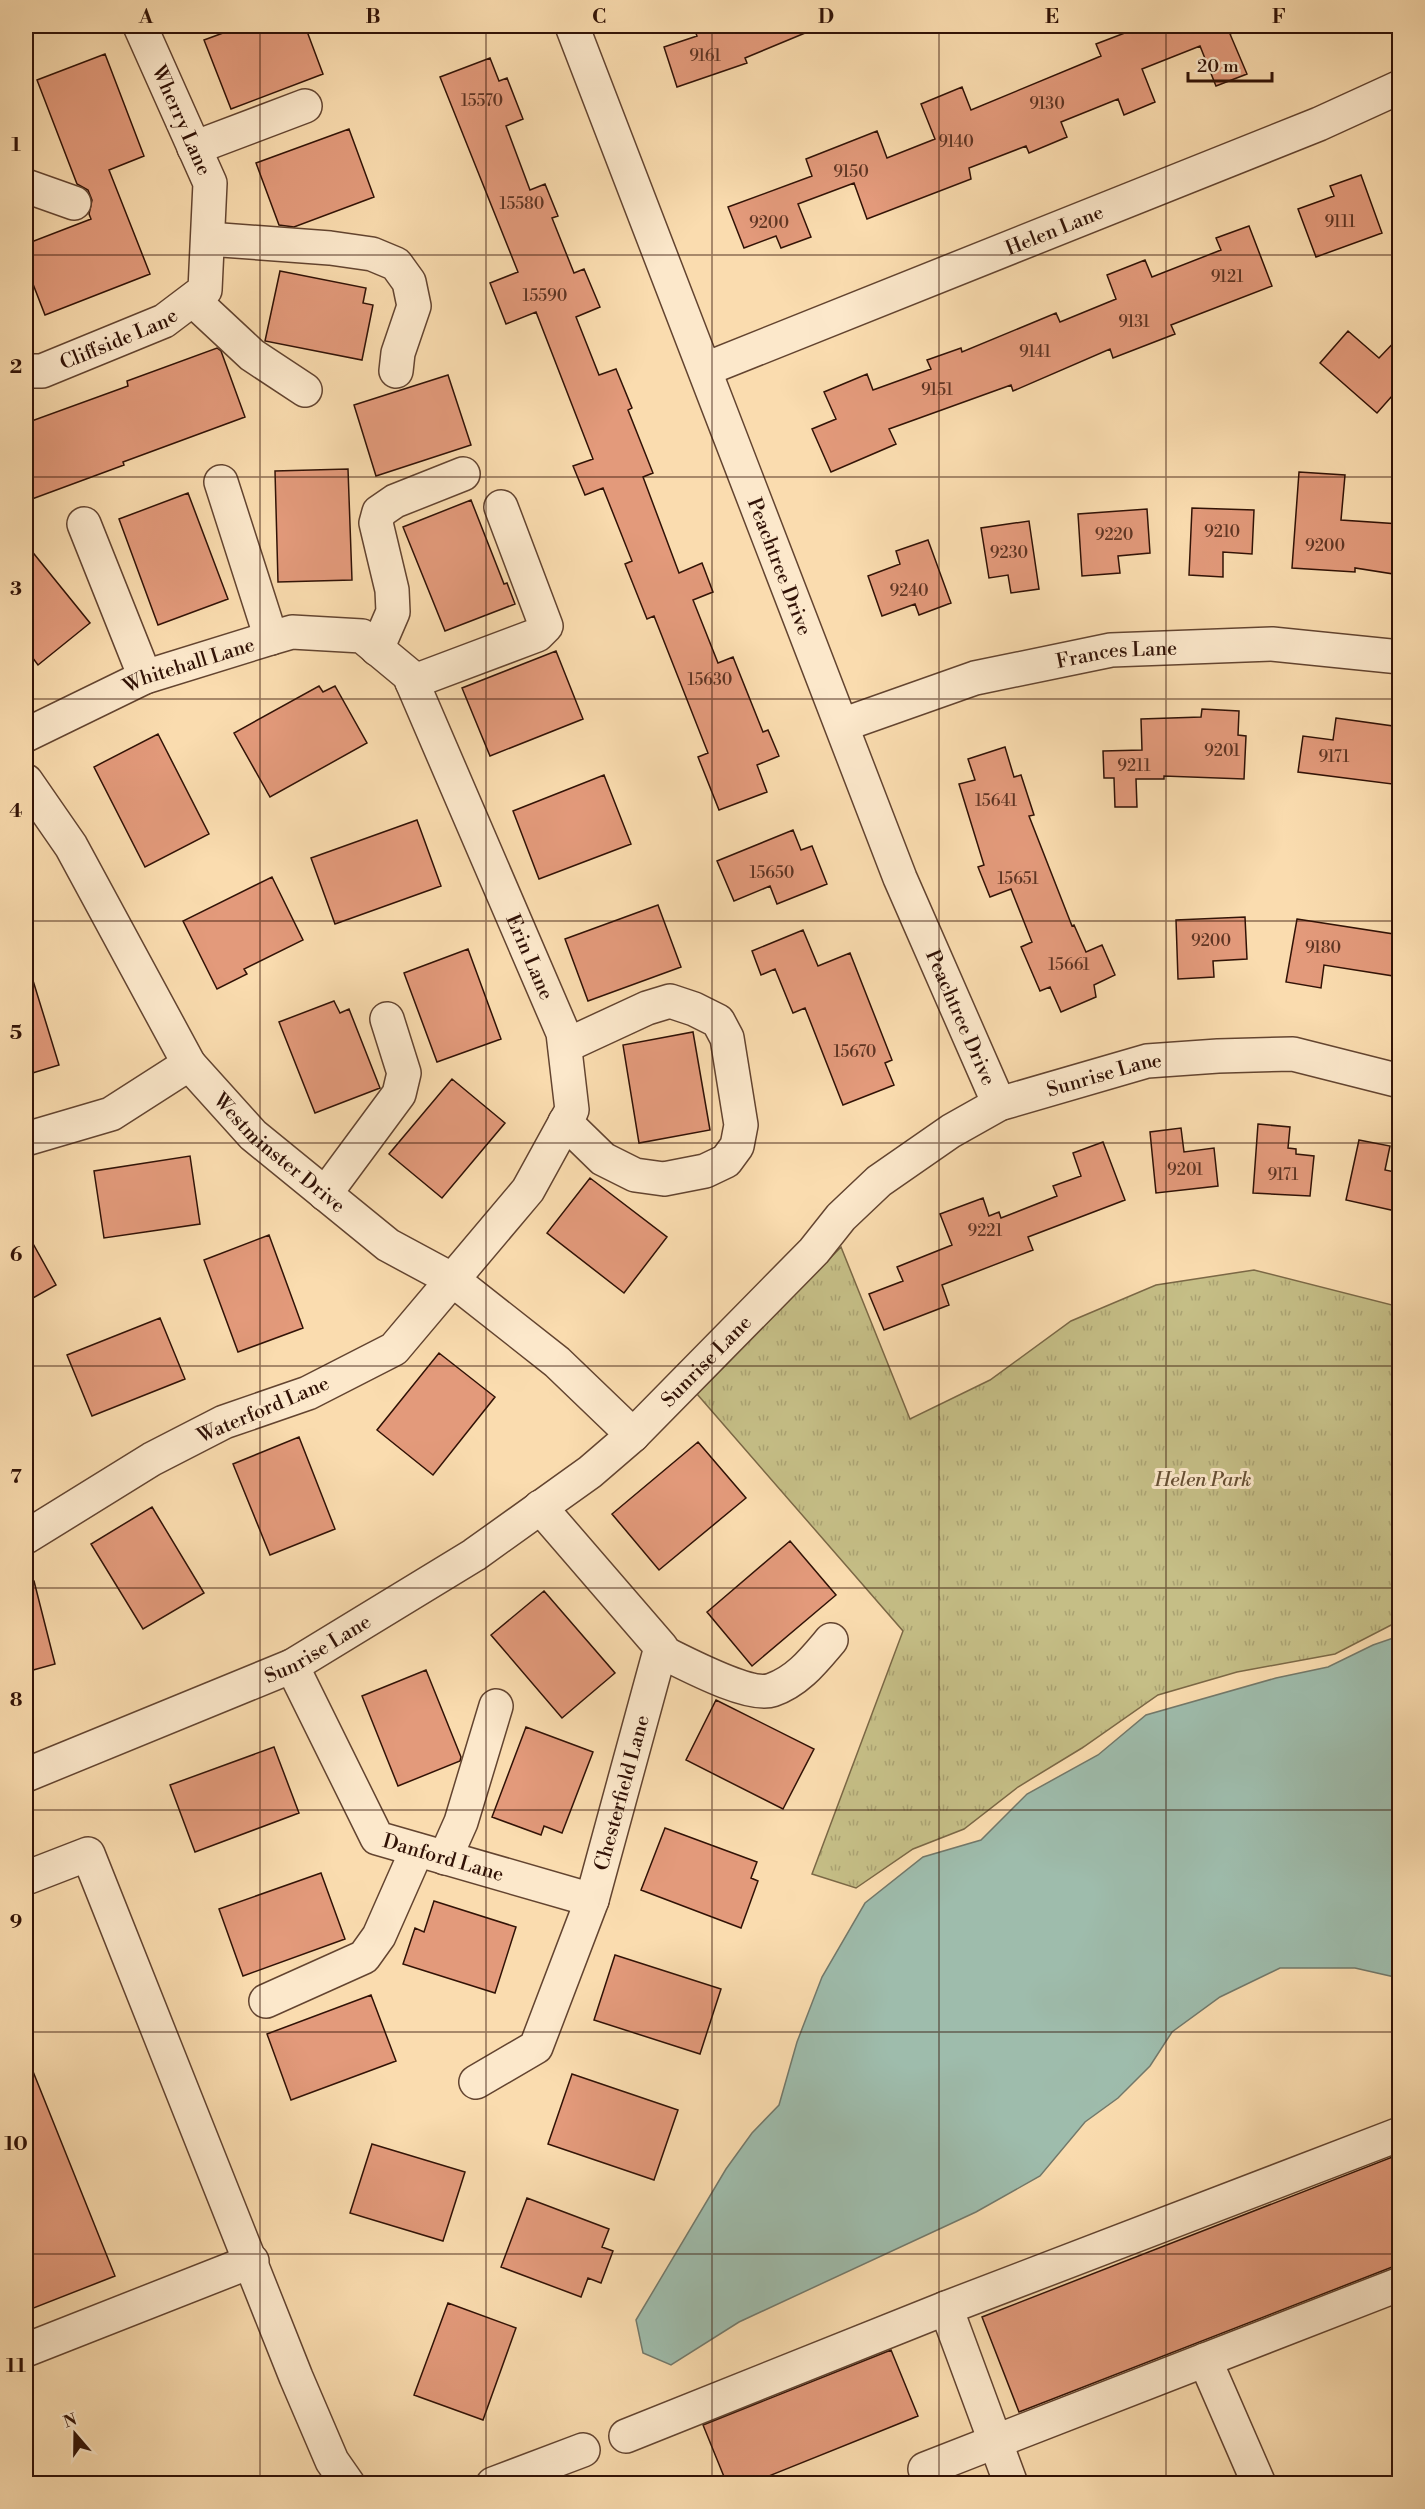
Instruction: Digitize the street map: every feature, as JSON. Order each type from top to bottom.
[{"type":"street","name":"Peachtree Drive","points":[[572,26],[706,369],[900,878],[999,1104]]},
{"type":"street","name":"Wherry Lane","points":[[151,29],[194,148],[210,183],[208,239],[199,295]]},
{"type":"street","name":"Helen Lane","points":[[706,369],[1319,124],[1400,87]]},
{"type":"street","points":[[194,148],[305,106]]},
{"type":"street","points":[[26,186],[74,202]]},
{"type":"street","points":[[208,239],[330,248],[372,254],[396,264],[409,282],[414,306],[398,354],[396,371]]},
{"type":"street","points":[[199,295],[252,355],[305,390]]},
{"type":"street","name":"Cliffside Lane","points":[[26,371],[42,371],[164,321],[199,295]]},
{"type":"street","points":[[370,642],[393,612],[392,590],[376,523],[379,512],[395,501],[463,474]]},
{"type":"street","points":[[221,482],[272,639]]},
{"type":"street","points":[[412,682],[537,635],[546,626],[501,507]]},
{"type":"street","points":[[84,524],[145,677]]},
{"type":"street","name":"Whitehall Lane","points":[[26,735],[145,677],[292,632],[370,642]]},
{"type":"street","name":"Erin Lane","points":[[370,642],[410,675],[563,1033],[572,1110],[528,1190],[453,1280]]},
{"type":"street","name":"Frances Lane","points":[[842,725],[975,678],[1110,650],[1272,644],[1400,657]]},
{"type":"street","name":"Westminster Drive","points":[[26,782],[71,846],[189,1064],[253,1135],[388,1245],[453,1280],[557,1362],[633,1435]]},
{"type":"street","points":[[564,1046],[647,1008],[670,1001],[694,1009],[718,1021],[727,1038],[741,1125],[737,1146],[726,1161],[705,1171],[664,1179],[635,1175],[603,1159],[565,1122]]},
{"type":"street","points":[[325,1194],[399,1094],[404,1073],[387,1019]]},
{"type":"street","name":"Sunrise Lane","points":[[26,1775],[292,1666],[474,1555],[590,1472],[633,1435],[814,1251],[841,1217],[879,1181],[951,1131],[999,1104],[1147,1061],[1218,1056],[1293,1054],[1400,1081]]},
{"type":"street","points":[[26,1139],[111,1114],[189,1064]]},
{"type":"street","name":"Waterford Lane","points":[[26,1537],[152,1459],[224,1422],[308,1393],[393,1349],[453,1280]]},
{"type":"street","points":[[540,1507],[661,1647],[660,1651],[740,1687],[770,1691],[805,1670],[831,1640]]},
{"type":"street","name":"Chesterfield Lane","points":[[476,2082],[536,2047],[592,1900],[660,1651]]},
{"type":"street","name":"Danford Lane","points":[[292,1666],[376,1838],[592,1900]]},
{"type":"street","points":[[266,2001],[364,1957],[431,1854],[461,1822],[496,1706]]},
{"type":"street","points":[[26,1878],[88,1854],[252,2261],[296,2377],[332,2462],[348,2484]]},
{"type":"street","points":[[626,2436],[946,2308],[1400,2134]]},
{"type":"street","points":[[26,2350],[252,2261]]},
{"type":"street","points":[[925,2469],[1400,2284]]},
{"type":"street","points":[[946,2308],[1011,2484]]},
{"type":"street","points":[[1205,2360],[1259,2484]]},
{"type":"street","points":[[493,2484],[583,2450]]},
{"type":"green space","name":"Helen Park","points":[[841,1247],[910,1419],[990,1380],[1071,1321],[1156,1285],[1254,1270],[1400,1307],[1399,1621],[1335,1654],[1237,1672],[1158,1695],[1082,1748],[1018,1787],[964,1829],[913,1849],[856,1888],[812,1874],[903,1631],[697,1394]]},
{"type":"shaded area","points":[[1399,1636],[1399,1978],[1355,1968],[1280,1968],[1220,1997],[1172,2032],[1150,2066],[1118,2098],[1085,2122],[1040,2176],[976,2212],[739,2322],[671,2365],[643,2353],[636,2320],[726,2169],[752,2133],[779,2105],[797,2042],[822,1977],[865,1903],[923,1857],[981,1840],[1027,1794],[1098,1755],[1146,1715],[1276,1678],[1328,1667],[1373,1645]]},
{"type":"building","points":[[242,26],[305,26],[323,74],[231,109],[204,40]]},
{"type":"building","points":[[693,26],[822,26],[745,58],[747,63],[677,87],[664,47],[697,36]]},
{"type":"building","points":[[1143,26],[1249,26],[1230,34],[1247,74],[1216,86],[1200,46],[1142,69],[1155,102],[1124,115],[1118,99],[1061,122],[1067,137],[1029,153],[1026,146],[969,168],[971,179],[867,219],[854,183],[798,204],[811,237],[781,248],[776,236],[744,248],[728,207],[812,176],[806,159],[877,131],[887,158],[935,139],[921,104],[962,87],[971,110],[1101,56],[1096,44]]},
{"type":"building","points":[[105,54],[144,156],[109,170],[150,274],[45,315],[26,266],[26,244],[91,219],[89,214],[92,200],[88,190],[77,184],[37,80]]},
{"type":"building","points":[[490,58],[499,81],[507,78],[523,119],[506,126],[530,190],[545,184],[558,216],[552,218],[574,273],[584,269],[600,307],[576,317],[599,375],[616,369],[632,408],[628,410],[653,473],[643,477],[679,573],[702,563],[713,592],[693,600],[718,663],[733,657],[763,732],[768,730],[779,756],[757,765],[767,792],[719,810],[698,757],[708,753],[654,616],[647,619],[625,564],[632,561],[603,488],[585,495],[573,466],[593,459],[536,312],[506,324],[490,283],[518,272],[440,77]]},
{"type":"building","points":[[349,129],[374,197],[294,227],[279,225],[256,163]]},
{"type":"building","points":[[1361,175],[1382,233],[1316,257],[1298,209],[1334,196],[1330,186]]},
{"type":"building","points":[[1249,226],[1272,286],[1171,325],[1175,334],[1113,358],[1110,349],[1013,391],[1011,385],[889,429],[896,444],[831,472],[812,429],[836,419],[824,392],[867,374],[873,390],[931,369],[927,360],[961,348],[962,352],[1056,313],[1060,322],[1116,299],[1107,275],[1145,260],[1152,277],[1221,250],[1216,238]]},
{"type":"building","points":[[280,271],[366,288],[363,303],[373,305],[362,360],[265,341]]},
{"type":"building","points":[[1348,331],[1379,358],[1400,336],[1400,387],[1377,413],[1320,363]]},
{"type":"building","points":[[217,348],[221,351],[245,417],[123,462],[124,465],[32,499],[26,480],[26,423],[128,386],[127,381]]},
{"type":"building","points":[[448,375],[471,445],[376,476],[354,405]]},
{"type":"building","points":[[348,469],[352,580],[278,582],[275,471]]},
{"type":"building","points":[[1299,472],[1345,475],[1341,520],[1400,524],[1400,575],[1355,568],[1355,572],[1292,568]]},
{"type":"building","points":[[188,493],[228,599],[158,625],[119,519]]},
{"type":"building","points":[[471,500],[504,584],[507,583],[515,604],[445,631],[403,527]]},
{"type":"building","points":[[1192,508],[1254,510],[1252,554],[1223,552],[1223,577],[1189,575]]},
{"type":"building","points":[[1147,509],[1150,553],[1118,556],[1120,573],[1082,576],[1078,514]]},
{"type":"building","points":[[1029,521],[1039,589],[1011,593],[1008,575],[989,578],[981,528]]},
{"type":"building","points":[[928,540],[951,603],[919,615],[915,604],[882,616],[868,576],[900,564],[896,551]]},
{"type":"building","points":[[26,544],[90,623],[38,665],[26,649]]},
{"type":"building","points":[[556,651],[583,719],[490,756],[462,688]]},
{"type":"building","points":[[319,686],[323,692],[335,686],[367,743],[270,797],[234,733]]},
{"type":"building","points":[[1202,709],[1239,711],[1238,735],[1246,736],[1244,779],[1164,776],[1164,779],[1136,779],[1137,807],[1115,807],[1114,778],[1104,778],[1103,751],[1142,750],[1141,719],[1201,717]]},
{"type":"building","points":[[1336,718],[1400,727],[1400,785],[1298,772],[1303,736],[1333,740]]},
{"type":"building","points":[[158,734],[209,834],[145,867],[94,767]]},
{"type":"building","points":[[1005,747],[1014,777],[1021,775],[1034,815],[1029,816],[1072,926],[1074,925],[1086,952],[1102,945],[1115,975],[1094,985],[1096,997],[1061,1012],[1050,987],[1040,991],[1021,947],[1032,942],[1011,889],[990,897],[978,867],[984,865],[959,784],[975,780],[968,759]]},
{"type":"building","points":[[604,775],[631,844],[539,879],[513,811]]},
{"type":"building","points":[[417,820],[441,886],[335,924],[311,858]]},
{"type":"building","points":[[793,830],[801,850],[812,846],[827,884],[777,904],[770,886],[734,901],[717,861]]},
{"type":"building","points":[[272,877],[303,940],[244,969],[247,974],[217,989],[183,921]]},
{"type":"building","points":[[658,905],[681,967],[588,1001],[565,939]]},
{"type":"building","points":[[1245,917],[1247,959],[1213,961],[1214,977],[1178,979],[1176,920]]},
{"type":"building","points":[[1297,919],[1400,935],[1400,977],[1324,965],[1321,988],[1286,982]]},
{"type":"building","points":[[803,930],[818,966],[850,953],[892,1060],[885,1063],[894,1085],[843,1105],[805,1008],[793,1013],[775,969],[761,975],[752,951]]},
{"type":"building","points":[[468,949],[501,1039],[437,1062],[404,973]]},
{"type":"building","points":[[31,974],[59,1065],[26,1075],[26,975]]},
{"type":"building","points":[[334,1001],[340,1013],[349,1009],[380,1088],[315,1113],[279,1022]]},
{"type":"building","points":[[693,1032],[710,1130],[639,1143],[623,1045]]},
{"type":"building","points":[[452,1079],[505,1123],[442,1198],[389,1154]]},
{"type":"building","points":[[1258,1124],[1290,1127],[1288,1148],[1296,1149],[1296,1154],[1314,1156],[1310,1196],[1253,1193]]},
{"type":"building","points":[[1181,1128],[1184,1152],[1214,1148],[1218,1186],[1156,1193],[1150,1132]]},
{"type":"building","points":[[1359,1140],[1390,1146],[1385,1170],[1400,1173],[1400,1212],[1346,1200]]},
{"type":"building","points":[[1103,1142],[1125,1200],[1028,1237],[1033,1250],[942,1285],[949,1305],[884,1330],[869,1294],[903,1281],[897,1267],[952,1245],[940,1214],[983,1198],[989,1216],[999,1212],[1001,1218],[1057,1196],[1053,1186],[1081,1176],[1073,1153]]},
{"type":"building","points":[[190,1156],[200,1224],[104,1238],[94,1171]]},
{"type":"building","points":[[590,1178],[667,1237],[624,1293],[547,1233]]},
{"type":"building","points":[[26,1231],[56,1285],[26,1302]]},
{"type":"building","points":[[269,1235],[303,1328],[238,1352],[204,1260]]},
{"type":"building","points":[[160,1318],[185,1379],[92,1416],[67,1355]]},
{"type":"building","points":[[439,1353],[495,1397],[433,1475],[377,1430]]},
{"type":"building","points":[[299,1437],[335,1529],[270,1555],[233,1464]]},
{"type":"building","points":[[698,1442],[746,1498],[659,1570],[612,1514]]},
{"type":"building","points":[[152,1507],[204,1593],[143,1629],[91,1544]]},
{"type":"building","points":[[790,1541],[836,1595],[752,1666],[707,1612]]},
{"type":"building","points":[[34,1581],[55,1664],[26,1672],[26,1582]]},
{"type":"building","points":[[544,1591],[615,1673],[562,1718],[491,1635]]},
{"type":"building","points":[[426,1670],[461,1757],[460,1761],[398,1786],[362,1696]]},
{"type":"building","points":[[716,1700],[814,1749],[783,1809],[686,1760]]},
{"type":"building","points":[[526,1727],[593,1752],[562,1833],[544,1826],[541,1835],[492,1817]]},
{"type":"building","points":[[274,1747],[299,1813],[195,1852],[170,1785]]},
{"type":"building","points":[[665,1828],[757,1862],[751,1878],[758,1881],[741,1928],[641,1890]]},
{"type":"building","points":[[321,1873],[345,1939],[243,1976],[219,1909]]},
{"type":"building","points":[[434,1901],[516,1927],[495,1993],[403,1964],[415,1928],[424,1932]]},
{"type":"building","points":[[615,1955],[721,1989],[700,2054],[594,2020]]},
{"type":"building","points":[[371,1995],[396,2061],[291,2100],[267,2034]]},
{"type":"building","points":[[26,2054],[115,2276],[26,2311]]},
{"type":"building","points":[[572,2074],[678,2110],[654,2180],[548,2144]]},
{"type":"building","points":[[372,2144],[465,2172],[443,2241],[350,2213]]},
{"type":"building","points":[[1400,2154],[1400,2264],[1019,2412],[982,2317]]},
{"type":"building","points":[[527,2198],[609,2229],[602,2247],[613,2251],[601,2283],[588,2278],[581,2297],[501,2267]]},
{"type":"building","points":[[448,2303],[516,2328],[483,2420],[414,2395]]},
{"type":"building","points":[[891,2350],[918,2416],[749,2484],[727,2484],[703,2425]]}]
